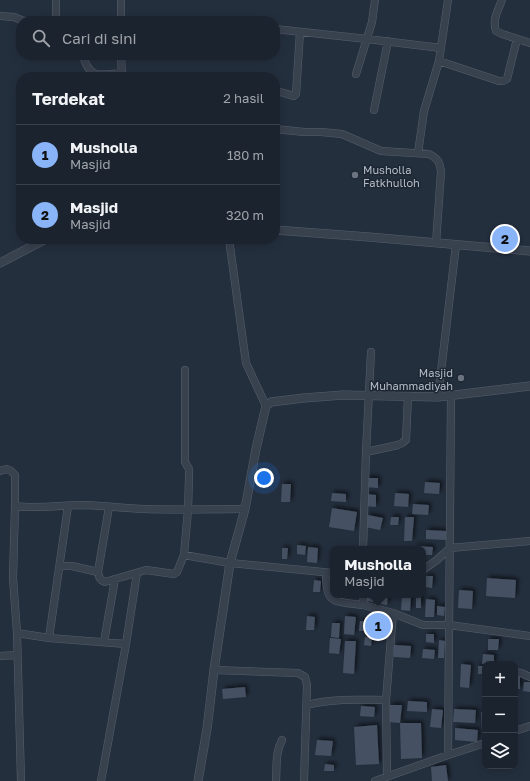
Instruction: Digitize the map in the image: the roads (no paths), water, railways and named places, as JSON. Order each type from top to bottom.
[{"type":"street","points":[[56,0],[56,16]]},
{"type":"street","points":[[121,0],[121,16]]},
{"type":"street","points":[[356,74],[372,22],[375,0]]},
{"type":"street","points":[[418,154],[424,111],[439,60],[448,0]]},
{"type":"street","points":[[502,0],[494,21],[496,31],[530,43]]},
{"type":"street","points":[[0,16],[16,18]]},
{"type":"street","points":[[280,30],[441,48]]},
{"type":"street","points":[[280,92],[292,96],[296,94],[300,32]]},
{"type":"street","points":[[439,60],[498,81],[503,81],[507,79],[517,39]]},
{"type":"street","points":[[374,110],[388,41]]},
{"type":"street","points":[[84,60],[86,66],[92,72]]},
{"type":"street","points":[[121,60],[122,72]]},
{"type":"street","points":[[280,129],[304,132],[342,134],[381,151],[429,154],[435,157],[440,165],[441,172],[436,243]]},
{"type":"street","points":[[280,230],[530,251]]},
{"type":"street","points":[[0,263],[36,244]]},
{"type":"street","points":[[198,781],[207,730],[214,670],[230,563],[245,508],[266,406],[246,363],[230,244]]},
{"type":"street","points":[[438,397],[456,245]]},
{"type":"street","points":[[363,546],[366,452],[372,352]]},
{"type":"street","points":[[109,507],[98,572],[101,580],[105,582],[146,570],[174,574],[177,572],[184,555],[188,510],[189,469],[185,462],[186,370]]},
{"type":"street","points":[[266,406],[271,402],[343,395],[438,397],[530,386]]},
{"type":"street","points":[[366,452],[398,445],[406,440],[408,396]]},
{"type":"street","points":[[448,755],[451,396]]},
{"type":"street","points":[[0,471],[7,469],[15,475],[13,578],[17,634],[21,781]]},
{"type":"street","points":[[15,506],[85,505],[188,510],[245,508]]},
{"type":"street","points":[[49,638],[68,506]]},
{"type":"street","points":[[426,568],[450,548],[530,541]]},
{"type":"street","points":[[184,555],[230,563],[329,573],[330,594]]},
{"type":"street","points":[[60,566],[72,566],[98,572]]},
{"type":"street","points":[[101,781],[126,644],[137,573]]},
{"type":"street","points":[[104,642],[115,579]]},
{"type":"street","points":[[332,598],[334,601],[363,605],[393,613],[423,625],[449,625],[530,636]]},
{"type":"street","points":[[363,605],[364,598]]},
{"type":"street","points":[[387,776],[386,700],[393,613]]},
{"type":"street","points":[[17,634],[126,644]]},
{"type":"street","points":[[0,656],[17,655]]},
{"type":"street","points":[[214,670],[298,673],[305,677],[307,685],[307,705],[304,781]]},
{"type":"street","points":[[518,672],[530,677]]},
{"type":"street","points":[[307,705],[335,700],[386,700]]},
{"type":"street","points":[[518,730],[530,726]]},
{"type":"street","points":[[276,781],[278,747],[282,740]]},
{"type":"street","points":[[375,781],[482,744]]},
{"type":"place","name":"Musholla Fatkhulloh","points":[[355,175]]},
{"type":"place","name":"Masjid","points":[[505,239]]},
{"type":"place","name":"Masjid Muhammadiyah","points":[[461,378]]},
{"type":"place","name":"Musholla","points":[[378,626]]}]
